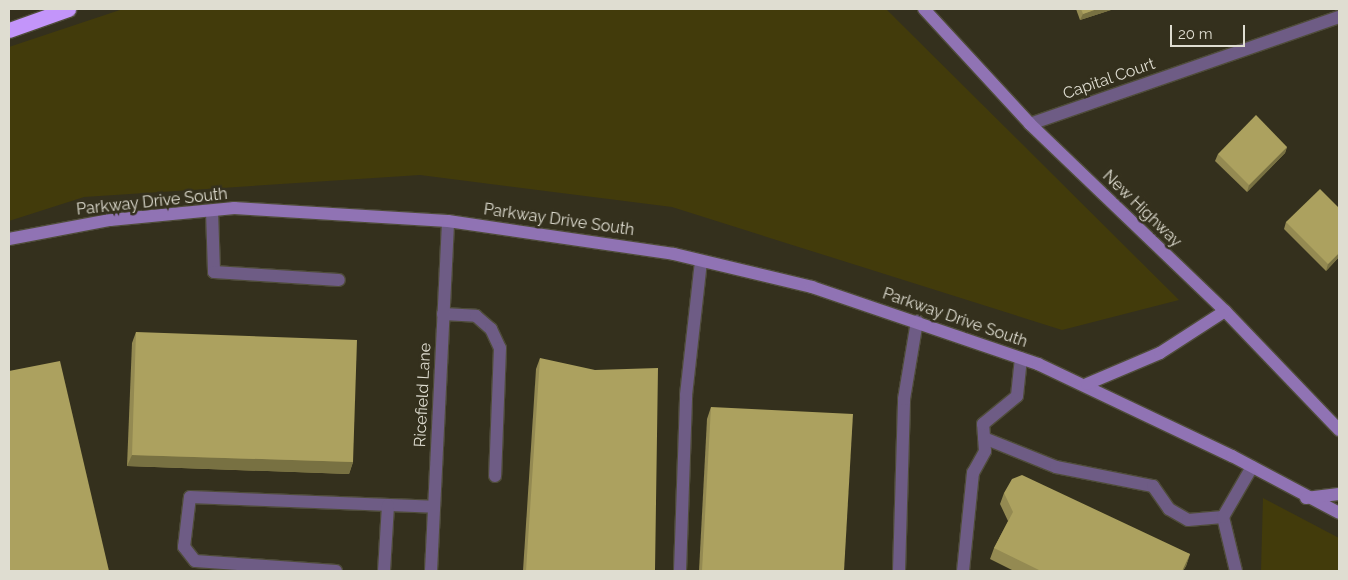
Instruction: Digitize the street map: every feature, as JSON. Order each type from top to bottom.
[{"type":"highway","points":[[9,30],[68,9]]},
{"type":"street","name":"New Highway","points":[[924,9],[1030,124],[1224,311],[1339,430]]},
{"type":"street","name":"Capital Court","points":[[1030,124],[1339,17]]},
{"type":"street","name":"Parkway Drive South","points":[[9,239],[110,220],[234,208],[448,221],[561,235],[701,261],[812,287],[917,321],[1087,384],[1252,467],[1306,498],[1339,513]]},
{"type":"street","points":[[212,211],[214,272],[339,280]]},
{"type":"street","name":"Ricefield Lane","points":[[430,571],[448,221]]},
{"type":"street","points":[[680,571],[686,395],[701,261]]},
{"type":"street","points":[[1087,384],[1160,353],[1224,311]]},
{"type":"street","points":[[443,314],[476,316],[491,329],[500,348],[495,476]]},
{"type":"street","points":[[899,571],[904,399],[917,321]]},
{"type":"street","points":[[963,571],[973,472],[985,451],[983,424],[1017,396],[1021,358]]},
{"type":"street","points":[[984,438],[1056,466],[1152,486],[1169,509],[1188,520],[1223,517]]},
{"type":"street","points":[[1236,571],[1223,517],[1252,467]]},
{"type":"street","points":[[1306,498],[1339,494]]},
{"type":"street","points":[[336,571],[195,561],[184,547],[190,497],[434,507]]},
{"type":"street","points":[[384,571],[388,505]]},
{"type":"shaded area","points":[[123,9],[886,9],[1179,300],[1062,330],[672,207],[420,175],[84,197],[9,221],[9,47]]},
{"type":"shaded area","points":[[1263,498],[1339,538],[1339,571],[1261,571]]},
{"type":"building","points":[[1081,9],[1097,9],[1083,14]]},
{"type":"building","points":[[1256,115],[1287,147],[1249,185],[1218,154]]},
{"type":"building","points":[[1320,189],[1339,208],[1339,253],[1328,264],[1286,222]]},
{"type":"building","points":[[136,332],[357,340],[353,462],[132,455]]},
{"type":"building","points":[[540,358],[595,370],[658,368],[655,571],[526,571]]},
{"type":"building","points":[[60,361],[109,571],[9,571],[9,371]]},
{"type":"building","points":[[711,407],[853,414],[844,571],[702,571]]},
{"type":"building","points":[[1022,475],[1190,554],[1182,571],[1041,571],[994,548],[1013,512],[1004,493],[1012,479]]}]
